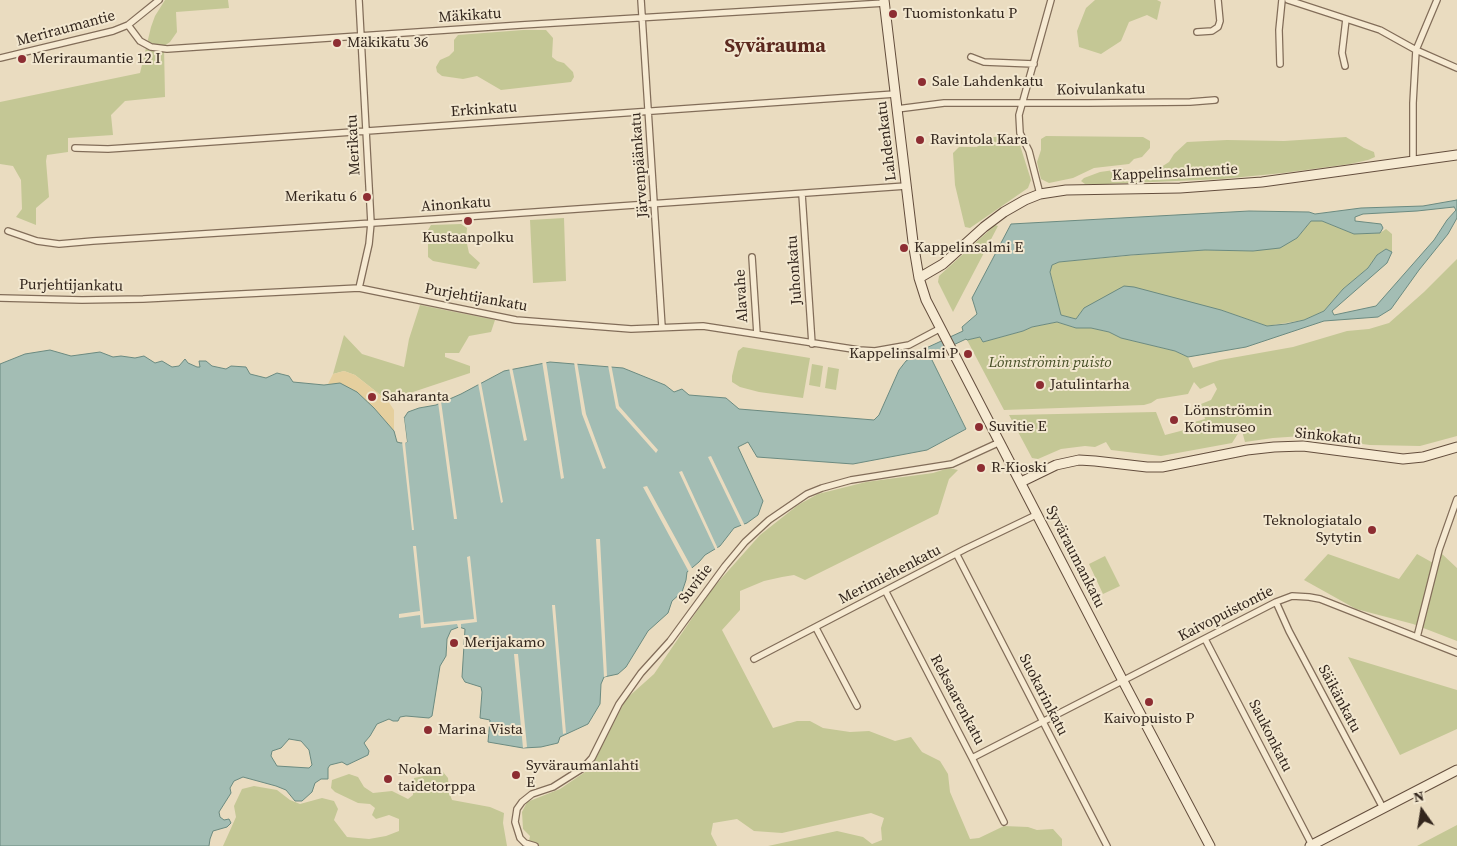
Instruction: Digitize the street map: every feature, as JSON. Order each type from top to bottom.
[{"type":"main road","name":"Lahdenkatu","points":[[884,1],[919,278]]},
{"type":"main road","name":"Kappelinsalmentie","points":[[919,278],[943,264],[984,227],[1004,212],[1040,194],[1066,190],[1180,188],[1262,182],[1457,154]]},
{"type":"main road","name":"Syväraumankatu","points":[[919,278],[926,300],[1210,846]]},
{"type":"main road","name":"Sinkokatu","points":[[1021,482],[1056,464],[1079,460],[1162,468],[1247,450],[1274,447],[1304,446],[1403,459],[1423,457],[1457,447]]},
{"type":"main road","points":[[1311,846],[1457,770]]},
{"type":"street","name":"Meriraumantie","points":[[0,58],[113,31],[128,25],[159,0]]},
{"type":"street","name":"Merikatu","points":[[359,0],[372,223],[370,244],[359,288]]},
{"type":"street","name":"Järvenpäänkatu","points":[[641,0],[656,204],[662,327]]},
{"type":"street","points":[[1040,194],[1029,151],[1020,133],[1019,115],[1051,0]]},
{"type":"street","points":[[1197,32],[1212,31],[1218,27],[1220,21],[1218,0]]},
{"type":"street","points":[[1280,64],[1279,30],[1282,0]]},
{"type":"street","points":[[1288,0],[1390,34],[1416,50],[1457,68]]},
{"type":"street","points":[[1413,160],[1413,103],[1416,50],[1437,0]]},
{"type":"street","name":"Mäkikatu","points":[[128,25],[140,41],[159,49],[884,1]]},
{"type":"street","points":[[1345,66],[1342,53],[1346,19]]},
{"type":"street","points":[[971,57],[984,62],[1034,64]]},
{"type":"street","name":"Erkinkatu","points":[[76,148],[108,149],[895,94]]},
{"type":"street","name":"Koivulankatu","points":[[897,109],[944,103],[1023,104],[1216,100]]},
{"type":"street","name":"Ainonkatu","points":[[8,231],[37,241],[59,244],[92,240],[372,223],[906,186]]},
{"type":"street","name":"Juhonkatu","points":[[802,194],[812,344]]},
{"type":"street","name":"Alavahe","points":[[752,257],[757,334]]},
{"type":"street","name":"Purjehtijankatu","points":[[0,298],[143,299],[359,288],[516,320],[631,329],[703,326],[859,350],[894,348],[943,331]]},
{"type":"street","name":"Suvitie","points":[[534,846],[525,843],[520,838],[515,822],[517,809],[522,802],[532,794],[553,787],[583,768],[592,758],[619,704],[641,673],[670,640],[745,542],[769,520],[807,494],[822,488],[852,480],[952,464],[1000,442]]},
{"type":"street","points":[[1417,637],[1440,550],[1457,499]]},
{"type":"street","name":"Merimiehenkatu","points":[[754,659],[1038,514]]},
{"type":"street","name":"Suokarinkatu","points":[[957,555],[1107,846]]},
{"type":"street","name":"Reksaarenkatu","points":[[886,592],[1004,822]]},
{"type":"street","name":"Kaivopuistontie","points":[[972,758],[1276,602],[1292,596],[1320,599],[1457,653]]},
{"type":"street","name":"Säikänkatu","points":[[1276,602],[1289,631],[1383,808]]},
{"type":"street","points":[[816,628],[856,706]]},
{"type":"street","name":"Saukonkatu","points":[[1205,639],[1311,846]]},
{"type":"green space","points":[[165,0],[228,0],[229,8],[176,12],[177,32],[170,42],[164,46],[165,97],[125,101],[111,115],[113,135],[68,138],[68,152],[47,155],[49,197],[36,208],[36,225],[16,217],[22,209],[21,180],[13,166],[0,164],[0,102],[140,73],[151,27],[155,16]]},
{"type":"green space","points":[[1095,0],[1157,0],[1161,2],[1157,20],[1147,15],[1129,22],[1121,41],[1101,54],[1079,47],[1077,31],[1086,8]]},
{"type":"green space","points":[[546,30],[553,38],[552,57],[564,63],[573,72],[574,77],[571,82],[501,90],[477,76],[463,79],[442,76],[437,72],[436,67],[440,60],[449,56],[454,51],[454,40],[458,35]]},
{"type":"green space","points":[[1046,136],[1143,137],[1150,141],[1150,148],[1142,157],[1134,159],[1129,164],[1094,168],[1073,178],[1049,183],[1041,179],[1037,162],[1041,150],[1041,139]]},
{"type":"green space","points":[[986,137],[1012,137],[1019,142],[1031,180],[1028,188],[970,228],[965,227],[955,185],[953,153],[959,147],[977,147]]},
{"type":"green space","points":[[1346,137],[1374,152],[1375,157],[1350,164],[1222,179],[1107,184],[1085,184],[1081,181],[1100,172],[1121,169],[1152,173],[1169,162],[1174,154],[1187,142],[1227,140],[1284,141]]},
{"type":"green space","points":[[564,218],[566,281],[533,283],[530,220]]},
{"type":"green space","points":[[1311,221],[1322,221],[1354,234],[1380,233],[1386,229],[1392,234],[1392,252],[1386,249],[1377,255],[1368,268],[1343,289],[1324,311],[1304,320],[1267,326],[1221,310],[1084,308],[1076,319],[1061,315],[1050,271],[1052,265],[1059,262],[1180,251],[1254,251],[1297,238]]},
{"type":"green space","points":[[461,224],[467,228],[466,239],[469,253],[480,263],[476,269],[433,261],[428,257],[428,230],[431,225]]},
{"type":"green space","points":[[995,225],[998,226],[953,312],[938,282],[939,276]]},
{"type":"green space","name":"Lönnströmin puisto","points":[[1457,259],[1457,436],[1420,446],[1370,445],[1302,436],[1245,442],[1242,431],[1239,432],[1232,443],[1161,456],[1111,450],[1106,442],[1095,447],[1085,446],[1061,449],[1038,459],[1032,458],[1009,415],[1156,412],[1165,435],[1192,428],[1191,423],[1205,419],[1201,404],[1211,400],[1217,389],[1214,383],[1200,389],[1194,382],[1188,394],[1157,399],[1144,405],[1004,410],[967,340],[980,337],[983,342],[1032,327],[1057,322],[1076,328],[1091,328],[1109,332],[1121,338],[1175,351],[1188,357],[1193,368],[1220,360],[1293,347],[1347,331],[1369,329],[1389,323]]},
{"type":"green space","points":[[420,305],[495,320],[491,332],[469,336],[459,353],[445,353],[445,357],[470,366],[470,373],[413,392],[404,398],[388,401],[355,375],[344,371],[333,374],[344,335],[362,354],[404,367],[409,339]]},
{"type":"green space","points":[[743,347],[810,358],[803,398],[759,392],[740,387],[732,382],[738,351]]},
{"type":"green space","points":[[812,364],[823,366],[820,387],[809,385]]},
{"type":"green space","points":[[828,367],[839,369],[836,390],[825,388]]},
{"type":"green space","points":[[949,468],[958,470],[949,479],[938,514],[805,580],[794,575],[782,577],[764,581],[740,591],[740,610],[722,630],[773,728],[797,721],[810,721],[823,728],[850,732],[869,731],[895,741],[911,737],[922,752],[940,761],[948,774],[950,792],[970,839],[979,838],[1004,826],[1028,827],[1037,830],[1053,829],[1062,839],[1062,846],[768,846],[837,831],[863,837],[872,844],[882,840],[881,828],[884,818],[871,813],[782,833],[754,831],[737,819],[713,823],[711,834],[717,846],[528,846],[530,836],[523,829],[522,812],[527,802],[560,789],[591,768],[626,699],[654,674],[712,589],[760,535],[798,505],[818,494],[866,482],[933,473]]},
{"type":"green space","points":[[1441,553],[1457,568],[1457,641],[1413,624],[1356,609],[1304,580],[1328,554],[1399,579],[1417,554],[1435,564]]},
{"type":"green space","points":[[1105,556],[1120,586],[1103,594],[1089,564]]},
{"type":"green space","points":[[1348,657],[1457,690],[1457,729],[1400,755]]},
{"type":"green space","points":[[443,772],[448,778],[449,792],[452,800],[490,807],[504,813],[503,823],[507,846],[223,846],[236,817],[234,806],[242,789],[254,786],[277,790],[290,800],[300,804],[322,798],[334,801],[338,809],[334,820],[347,837],[369,839],[399,831],[399,819],[389,815],[376,819],[372,815],[375,808],[370,804],[358,803],[335,792],[331,788],[332,780],[349,774],[358,777],[364,787],[373,793],[392,791],[408,799],[413,795],[414,778]]},
{"type":"green space","points":[[1457,825],[1457,846],[1417,846]]},
{"type":"sand","name":"Saharanta","points":[[344,371],[355,375],[388,401],[394,410],[394,431],[374,408],[328,384],[333,374]]},
{"type":"water","points":[[1457,200],[1457,218],[1448,234],[1391,309],[1378,317],[1324,321],[1246,347],[1188,357],[1175,351],[1121,338],[1109,332],[1091,328],[1076,328],[1057,322],[1032,327],[983,342],[980,337],[966,339],[930,356],[966,429],[927,450],[853,464],[757,457],[748,442],[738,447],[763,501],[758,515],[747,523],[734,528],[720,546],[705,555],[687,572],[682,592],[672,601],[668,613],[648,631],[626,667],[618,674],[604,677],[601,684],[600,704],[588,724],[560,737],[558,743],[541,747],[523,748],[488,742],[490,720],[480,718],[481,687],[465,682],[462,677],[465,629],[459,627],[451,630],[447,639],[446,656],[440,666],[432,716],[429,718],[406,716],[400,717],[398,721],[389,719],[377,724],[364,743],[369,751],[368,755],[347,765],[342,762],[330,765],[328,768],[328,779],[321,779],[315,783],[312,792],[302,801],[295,801],[286,790],[276,786],[243,777],[234,781],[230,788],[231,793],[219,812],[220,817],[224,820],[229,819],[231,823],[227,827],[213,831],[209,846],[0,846],[0,364],[25,354],[50,350],[71,356],[100,352],[113,357],[135,358],[144,356],[155,363],[162,361],[172,367],[179,366],[185,359],[188,363],[197,367],[200,367],[199,361],[206,361],[212,366],[226,369],[231,366],[246,367],[250,374],[266,378],[277,373],[289,376],[293,382],[324,385],[340,383],[357,392],[374,408],[394,431],[397,442],[401,443],[407,442],[404,418],[408,412],[436,405],[504,371],[550,362],[623,368],[665,385],[674,392],[682,389],[689,395],[726,398],[739,409],[874,420],[879,415],[899,370],[906,361],[924,349],[963,331],[962,327],[977,314],[972,298],[1011,224],[1249,211],[1309,212],[1315,214],[1361,208],[1423,206]],"holes":[[[1454,207],[1456,210],[1434,240],[1376,306],[1334,315],[1332,311],[1387,263],[1392,252],[1386,249],[1377,255],[1368,268],[1343,289],[1324,311],[1304,320],[1286,324],[1267,326],[1221,310],[1124,286],[1084,308],[1076,319],[1061,315],[1050,272],[1052,265],[1059,262],[1205,250],[1253,251],[1280,248],[1297,238],[1311,221],[1322,221],[1354,234],[1380,233],[1383,228],[1381,224],[1355,221],[1355,217],[1363,214]],[[289,739],[301,741],[309,750],[312,765],[309,768],[277,766],[271,756],[272,751],[281,748]]]},
{"type":"pier","points":[[542,361],[546,361],[564,478],[561,479]]},
{"type":"pier","points":[[574,362],[577,362],[586,414],[606,468],[603,469],[582,414]]},
{"type":"pier","points":[[611,364],[619,406],[658,450],[656,453],[616,408],[608,365]]},
{"type":"pier","points":[[512,367],[527,440],[524,441],[509,368]]},
{"type":"pier","points":[[478,383],[481,383],[503,502],[501,503]]},
{"type":"pier","points":[[441,401],[457,519],[454,519],[438,402]]},
{"type":"pier","points":[[402,418],[404,418],[407,442],[405,443],[414,530],[412,530],[402,441],[404,440]]},
{"type":"pier","points":[[711,456],[745,526],[742,527],[708,457]]},
{"type":"pier","points":[[682,471],[718,549],[716,551],[679,472]]},
{"type":"pier","points":[[647,486],[693,570],[689,572],[643,487]]},
{"type":"pier","points":[[596,539],[600,539],[607,676],[604,677]]},
{"type":"pier","points":[[413,546],[416,546],[424,624],[474,619],[467,557],[470,556],[477,622],[461,624],[461,629],[459,630],[457,624],[421,628],[420,615],[399,618],[399,614],[420,611]]},
{"type":"pier","points":[[552,605],[555,605],[566,733],[563,734]]},
{"type":"pier","points":[[514,654],[518,654],[527,747],[523,748]]},
{"type":"place","name":"Tuomistonkatu P","points":[[893,14]]},
{"type":"place","name":"Mäkikatu 36","points":[[337,43]]},
{"type":"place","name":"Meriraumantie 12 I","points":[[22,59]]},
{"type":"place","name":"Sale Lahdenkatu","points":[[922,82]]},
{"type":"place","name":"Ravintola Kara","points":[[920,140]]},
{"type":"place","name":"Merikatu 6","points":[[367,197]]},
{"type":"place","name":"Kustaanpolku","points":[[468,221]]},
{"type":"place","name":"Kappelinsalmi E","points":[[904,248]]},
{"type":"place","name":"Kappelinsalmi P","points":[[968,354]]},
{"type":"place","name":"Jatulintarha","points":[[1040,385]]},
{"type":"place","name":"Saharanta","points":[[372,397]]},
{"type":"place","name":"Lönnströmin Kotimuseo","points":[[1174,420]]},
{"type":"place","name":"Suvitie E","points":[[979,427]]},
{"type":"place","name":"R-Kioski","points":[[981,468]]},
{"type":"place","name":"Teknologiatalo Sytytin","points":[[1372,530]]},
{"type":"place","name":"Merijakamo","points":[[454,643]]},
{"type":"place","name":"Kaivopuisto P","points":[[1149,702]]},
{"type":"place","name":"Marina Vista","points":[[428,730]]},
{"type":"place","name":"Syväraumanlahti E","points":[[516,775]]},
{"type":"place","name":"Nokan taidetorppa","points":[[388,779]]},
{"type":"district","name":"Syvärauma","points":[[775,47]]}]
